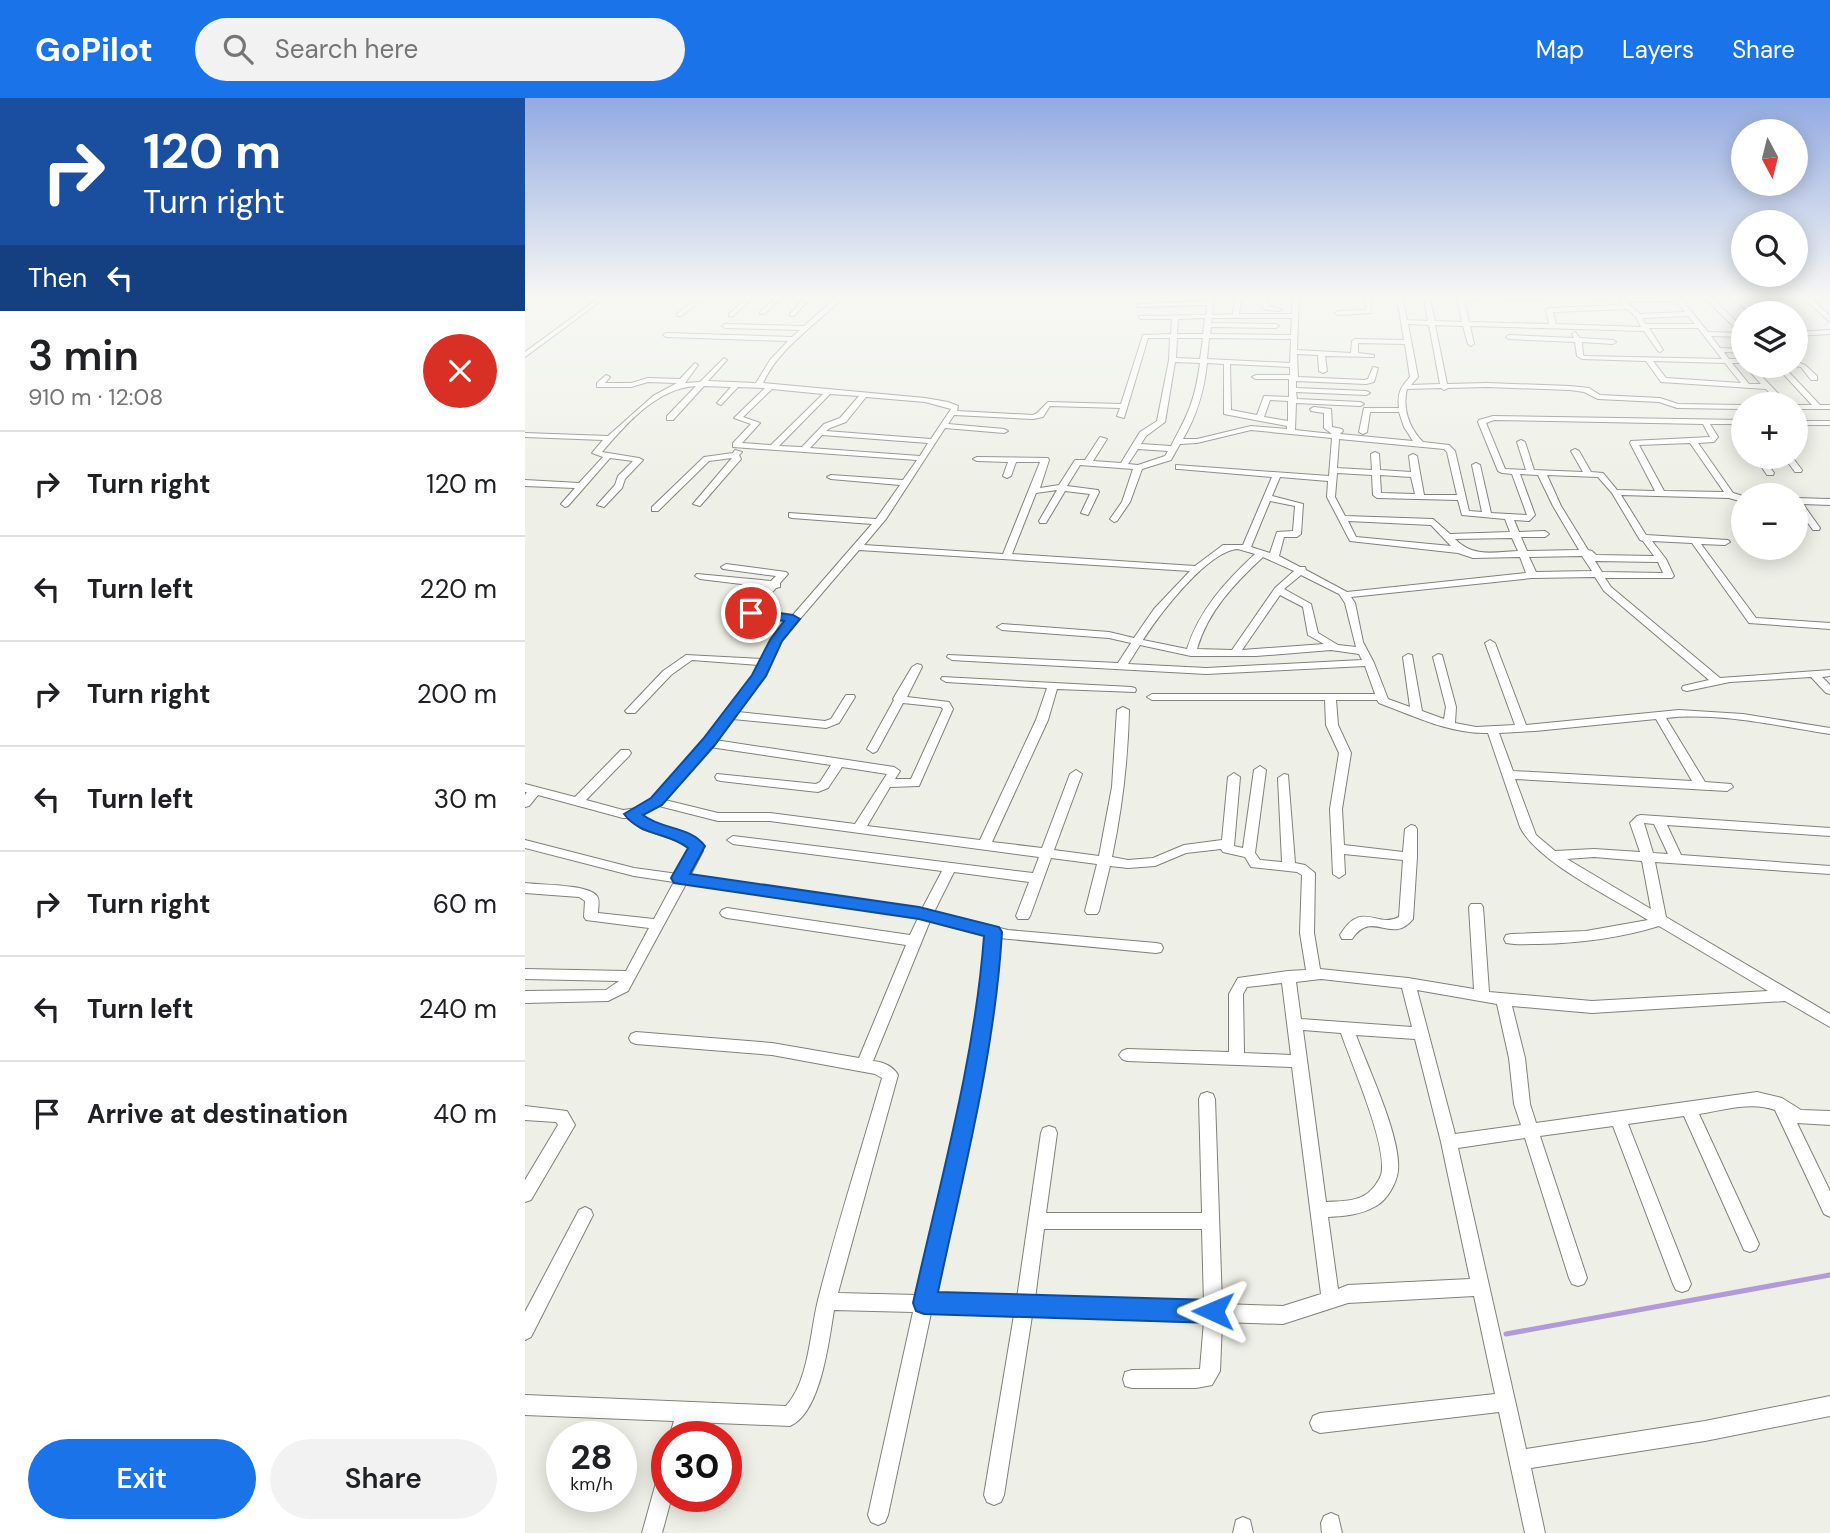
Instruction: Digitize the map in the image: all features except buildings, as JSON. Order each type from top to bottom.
[{"type":"street","points":[[670,418],[722,362]]},
{"type":"street","points":[[778,362],[764,386],[738,418],[756,422],[736,444],[920,458]]},
{"type":"street","points":[[1121,416],[1137,362]]},
{"type":"street","points":[[1123,466],[1143,434],[1161,422],[1172,362]]},
{"type":"street","points":[[1044,521],[1075,464],[1088,462],[1138,467],[1167,460],[1191,420],[1205,362]]},
{"type":"street","points":[[1291,428],[1260,417],[1226,411],[1227,362],[1294,365]]},
{"type":"street","points":[[1291,428],[1294,362]]},
{"type":"street","points":[[1322,362],[1323,371]]},
{"type":"street","points":[[1411,362],[1413,377],[1404,387],[1401,402],[1410,434],[1420,444]]},
{"type":"street","points":[[1440,362],[1444,388]]},
{"type":"street","points":[[1650,362],[1664,380],[1768,387]]},
{"type":"street","points":[[1727,362],[1746,385]]},
{"type":"street","points":[[601,505],[619,486],[621,478],[639,460],[607,457],[596,453],[608,438],[664,391],[679,383],[695,365]]},
{"type":"street","points":[[1256,377],[1370,381],[1375,368]]},
{"type":"street","points":[[1808,371],[1814,378]]},
{"type":"street","points":[[606,377],[600,385],[631,385],[648,380],[702,386],[764,386],[954,405],[952,413],[879,522],[776,640],[765,662],[709,743],[657,802],[632,814]]},
{"type":"street","points":[[1759,378],[1773,392]]},
{"type":"street","points":[[1790,378],[1818,407]]},
{"type":"street","points":[[1404,387],[1487,385],[1581,389],[1598,397],[1660,400],[1672,406],[1731,407]]},
{"type":"street","points":[[721,402],[735,386]]},
{"type":"street","points":[[773,448],[791,428],[804,420],[829,391]]},
{"type":"street","points":[[1293,399],[1366,393]]},
{"type":"street","points":[[804,450],[828,426],[843,420],[865,394]]},
{"type":"street","points":[[1260,417],[1268,398],[1360,404]]},
{"type":"street","points":[[1293,399],[1328,411],[1328,428],[1336,434],[1410,434]]},
{"type":"street","points":[[952,413],[1033,417],[1040,415],[1048,404],[1124,406]]},
{"type":"street","points":[[1706,407],[1718,422]]},
{"type":"street","points":[[1808,407],[1830,407]]},
{"type":"street","points":[[1363,432],[1367,411],[1404,410]]},
{"type":"street","points":[[1345,595],[1532,575],[1669,576],[1661,559],[1638,532],[1603,476],[1516,474],[1499,470],[1482,422],[1486,418],[1731,422]]},
{"type":"street","points":[[1661,493],[1635,443],[1714,439],[1705,422]]},
{"type":"street","points":[[1808,423],[1830,423]]},
{"type":"street","points":[[943,426],[1004,431]]},
{"type":"street","points":[[1136,446],[1175,445],[1247,428],[1291,428],[1450,449],[1465,513],[1529,518],[1531,515],[1516,474]]},
{"type":"street","points":[[820,433],[932,441]]},
{"type":"street","points":[[1336,434],[1331,497],[1352,537],[1360,542],[1459,550],[1473,555],[1584,553],[1593,558],[1661,559]]},
{"type":"street","points":[[525,435],[608,438]]},
{"type":"street","points":[[1088,462],[1103,439]]},
{"type":"street","points":[[1692,440],[1730,495]]},
{"type":"street","points":[[1521,442],[1531,473]]},
{"type":"street","points":[[655,509],[707,459],[735,455],[751,447]]},
{"type":"street","points":[[1575,451],[1588,474]]},
{"type":"street","points":[[1375,454],[1377,496],[1461,498]]},
{"type":"street","points":[[697,504],[736,461],[735,455]]},
{"type":"street","points":[[1413,456],[1420,497]]},
{"type":"street","points":[[565,504],[607,457]]},
{"type":"street","points":[[977,459],[1045,460],[1006,556]]},
{"type":"street","points":[[1007,476],[1013,459]]},
{"type":"street","points":[[1476,466],[1487,516]]},
{"type":"street","points":[[1114,519],[1126,502],[1138,467]]},
{"type":"street","points":[[1179,467],[1276,476],[1375,472],[1415,475]]},
{"type":"street","points":[[1767,469],[1770,474]]},
{"type":"street","points":[[1542,474],[1557,506],[1607,589],[1718,682]]},
{"type":"street","points":[[1246,549],[1276,476]]},
{"type":"street","points":[[831,477],[905,483]]},
{"type":"street","points":[[525,483],[582,486]]},
{"type":"street","points":[[1035,489],[1062,488],[1095,492],[1085,513]]},
{"type":"street","points":[[1615,492],[1730,495]]},
{"type":"street","points":[[1267,498],[1299,504],[1297,534],[1280,534],[1274,557]]},
{"type":"street","points":[[1808,501],[1830,502]]},
{"type":"street","points":[[792,515],[879,522]]},
{"type":"street","points":[[1508,517],[1532,575]]},
{"type":"street","points":[[1808,517],[1816,528]]},
{"type":"street","points":[[1342,518],[1427,520],[1438,525],[1459,550]]},
{"type":"street","points":[[1448,537],[1545,534]]},
{"type":"street","points":[[1646,539],[1725,542]]},
{"type":"street","points":[[1695,541],[1753,621],[1830,626]]},
{"type":"street","points":[[857,547],[1198,569]]},
{"type":"street","points":[[1122,665],[1135,642],[1165,602],[1198,569],[1226,547],[1246,549],[1274,557],[1302,569],[1345,595],[1350,603],[1362,651],[1370,663],[1380,697],[1387,705],[1449,725],[1493,731],[1659,715],[1722,715],[1830,731]]},
{"type":"street","points":[[1191,653],[1196,633],[1217,600],[1262,553]]},
{"type":"street","points":[[726,567],[783,574],[777,585],[750,611],[793,619]]},
{"type":"street","points":[[1235,652],[1278,590],[1302,569]]},
{"type":"street","points":[[700,576],[777,585]]},
{"type":"street","points":[[1278,590],[1310,607],[1314,636],[1340,648]]},
{"type":"street","points":[[1002,627],[1109,635],[1191,653],[1340,648],[1362,651]]},
{"type":"street","points":[[1490,642],[1522,729]]},
{"type":"street","points":[[631,711],[667,673],[690,657],[765,662]]},
{"type":"street","points":[[952,657],[1222,671],[1370,663]]},
{"type":"street","points":[[1408,657],[1417,714]]},
{"type":"street","points":[[1438,657],[1451,707],[1449,725]]},
{"type":"street","points":[[873,749],[917,667]]},
{"type":"street","points":[[1687,688],[1718,682],[1830,673]]},
{"type":"street","points":[[1815,675],[1830,691]]},
{"type":"street","points":[[946,679],[1131,690]]},
{"type":"street","points":[[984,845],[1042,720],[1053,685]]},
{"type":"street","points":[[1152,697],[1380,697]]},
{"type":"street","points":[[1330,697],[1332,725],[1345,753],[1336,809],[1339,874]]},
{"type":"street","points":[[730,715],[826,725],[835,721],[850,698]]},
{"type":"street","points":[[889,783],[915,783],[948,709],[945,704],[898,699]]},
{"type":"street","points":[[1092,911],[1106,861],[1122,770],[1123,710]]},
{"type":"street","points":[[1659,715],[1701,786]]},
{"type":"street","points":[[1493,731],[1531,837],[1552,856],[1830,1021]]},
{"type":"street","points":[[709,743],[894,771],[859,828]]},
{"type":"street","points":[[578,802],[625,752]]},
{"type":"street","points":[[722,777],[818,788],[824,785],[839,762]]},
{"type":"street","points":[[1260,770],[1249,853],[1257,864],[1305,870],[1311,880],[1307,933],[1314,974]]},
{"type":"street","points":[[1023,916],[1076,774]]},
{"type":"street","points":[[1509,775],[1727,787]]},
{"type":"street","points":[[1234,776],[1226,844],[1227,849],[1233,852],[1249,853]]},
{"type":"street","points":[[1284,778],[1289,867]]},
{"type":"street","points":[[525,803],[530,790],[632,814],[646,826],[685,837],[697,846],[622,987],[608,995],[525,997]]},
{"type":"street","points":[[657,802],[718,817],[770,817],[1139,865],[1155,862],[1184,849],[1226,844]]},
{"type":"street","points":[[1660,921],[1648,857],[1636,823],[1641,819],[1658,818],[1830,832]]},
{"type":"street","points":[[1658,818],[1677,860]]},
{"type":"street","points":[[1347,935],[1352,925],[1359,920],[1398,924],[1405,922],[1411,829]]},
{"type":"street","points":[[733,840],[1037,878]]},
{"type":"street","points":[[525,844],[591,863],[926,914],[993,932],[1030,938],[1156,948]]},
{"type":"street","points":[[1338,849],[1411,857]]},
{"type":"street","points":[[1552,856],[1594,853],[1830,870]]},
{"type":"street","points":[[864,1065],[926,914],[951,866]]},
{"type":"street","points":[[525,888],[582,893],[592,899],[591,917],[656,924]]},
{"type":"street","points":[[1476,907],[1482,996]]},
{"type":"street","points":[[727,913],[915,941]]},
{"type":"street","points":[[1511,939],[1573,938],[1618,932],[1660,921]]},
{"type":"street","points":[[878,1515],[968,1102],[992,962],[993,932]]},
{"type":"street","points":[[525,974],[630,976]]},
{"type":"street","points":[[1237,1059],[1237,989],[1243,982],[1288,976],[1314,974],[1408,983],[1503,1000],[1592,1007],[1784,996]]},
{"type":"street","points":[[1288,976],[1330,1297]]},
{"type":"street","points":[[1408,983],[1449,1142],[1535,1533]]},
{"type":"street","points":[[1503,1000],[1517,1058],[1523,1104],[1578,1278]]},
{"type":"street","points":[[1294,1024],[1421,1034]]},
{"type":"street","points":[[1319,1210],[1353,1206],[1371,1200],[1385,1186],[1390,1171],[1388,1150],[1346,1028]]},
{"type":"street","points":[[525,1405],[783,1418],[798,1410],[890,1084],[890,1075],[886,1071],[864,1065],[772,1049],[636,1038]]},
{"type":"street","points":[[1127,1055],[1299,1061]]},
{"type":"street","points":[[1132,1379],[1205,1378],[1213,1363],[1207,1099]]},
{"type":"street","points":[[1449,1142],[1757,1099],[1769,1100],[1798,1118],[1830,1118]]},
{"type":"street","points":[[1689,1109],[1750,1244]]},
{"type":"street","points":[[1782,1109],[1830,1209]]},
{"type":"street","points":[[525,1113],[561,1116],[567,1125],[525,1195]]},
{"type":"street","points":[[1618,1118],[1682,1284]]},
{"type":"street","points":[[994,1495],[1025,1306],[1049,1133]]},
{"type":"street","points":[[525,1331],[585,1215]]},
{"type":"street","points":[[1037,1221],[1210,1221]]},
{"type":"street","points":[[827,1301],[1283,1315],[1310,1308],[1330,1297],[1365,1292],[1481,1287]]},
{"type":"street","points":[[1320,1423],[1506,1402]]},
{"type":"street","points":[[1519,1460],[1705,1431],[1830,1406]]},
{"type":"street","points":[[683,1421],[685,1412]]},
{"type":"street","points":[[652,1533],[658,1512]]},
{"type":"waterway","points":[[1506,1334],[1830,1275]]},
{"type":"route","points":[[751,613],[793,619],[776,640],[759,676],[709,743],[657,802],[632,814],[646,826],[685,837],[697,846],[697,851],[680,878],[919,913],[993,932],[993,952],[968,1102],[924,1303],[1213,1311]]}]
